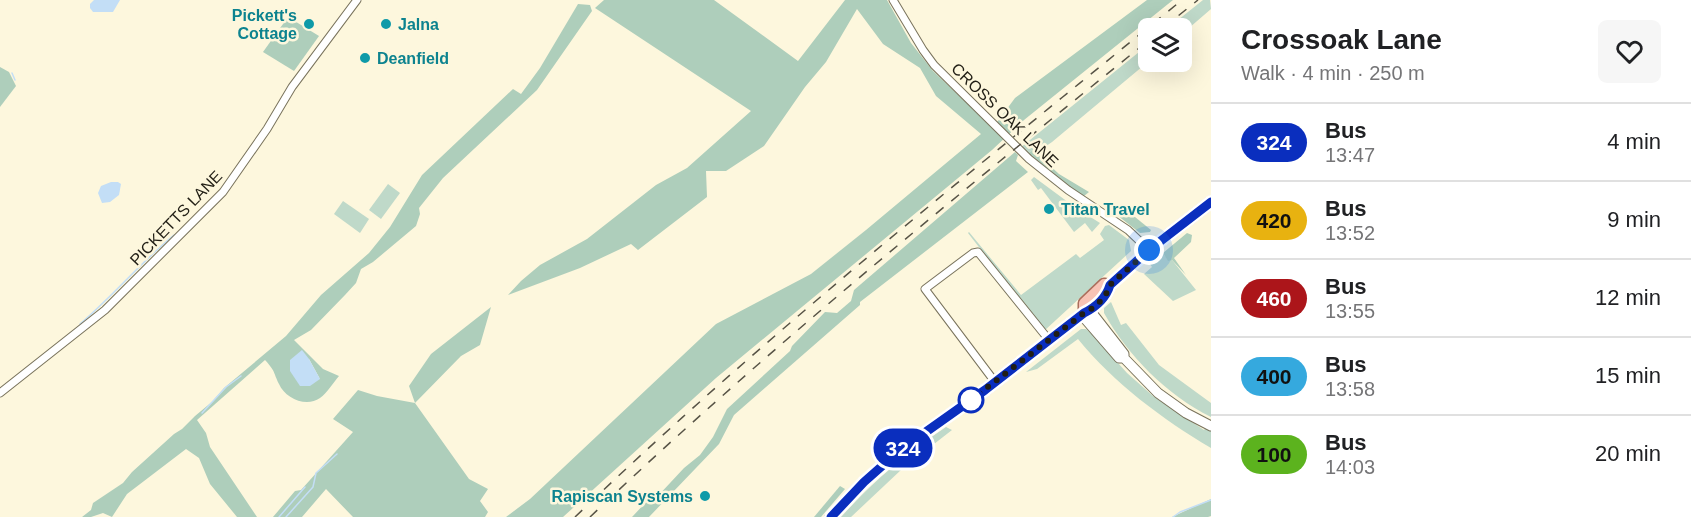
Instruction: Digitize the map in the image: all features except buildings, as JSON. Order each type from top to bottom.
[{"type":"main road","points":[[831,517],[864,482],[899,451],[1098,304],[1108,292],[1110,285],[1149,250],[1211,202]]},
{"type":"street","name":"PICKETTS LANE","points":[[0,393],[105,310],[223,192],[267,129],[292,87],[357,0]]},
{"type":"street","name":"CROSS OAK LANE","points":[[893,0],[922,50],[934,65],[1029,159],[1068,190],[1128,230],[1149,250]]},
{"type":"street","points":[[995,382],[925,289],[973,253],[978,252],[1049,340]]},
{"type":"street","points":[[1084,313],[1086,320],[1119,358],[1124,358],[1158,393],[1186,413],[1211,426]]},
{"type":"green space","points":[[604,0],[714,0],[798,61],[845,0],[887,0],[911,43],[933,71],[991,126],[998,121],[1015,98],[1147,0],[1173,0],[1151,18],[1138,18],[1138,28],[1024,120],[992,150],[716,378],[563,517],[506,517],[530,499],[716,324],[811,274],[981,134],[936,96],[920,68],[883,44],[857,9],[826,62],[805,87],[764,146],[726,171],[706,171],[707,197],[638,250],[631,244],[580,268],[508,295],[540,265],[587,239],[656,185],[687,168],[751,111],[595,8]]},
{"type":"green space","points":[[1203,0],[1210,0],[1211,9],[1192,25],[1192,18],[1180,18]]},
{"type":"green space","points":[[578,4],[590,5],[592,11],[537,90],[443,178],[419,208],[420,214],[416,226],[373,262],[361,269],[356,283],[345,295],[311,330],[294,340],[323,369],[339,376],[325,393],[314,401],[296,400],[282,389],[273,370],[265,360],[197,420],[206,433],[210,447],[257,517],[237,517],[210,484],[199,458],[186,449],[127,494],[112,517],[103,513],[82,517],[91,510],[93,503],[123,483],[132,472],[213,401],[224,388],[286,336],[321,295],[369,253],[390,227],[422,175],[513,89],[521,94],[540,68]],"holes":[[[309,359],[320,379],[291,360]]]},
{"type":"green space","points":[[288,17],[319,36],[294,71],[263,52]]},
{"type":"green space","points":[[1138,53],[1138,70],[1052,142],[1036,153],[1033,150],[1027,154],[1020,148]]},
{"type":"green space","points":[[0,67],[9,72],[16,86],[0,107]]},
{"type":"green space","points":[[1033,150],[1059,174],[1089,192],[1084,196],[1074,191],[1027,154]]},
{"type":"green space","points":[[1015,152],[1018,155],[1016,161],[1028,172],[860,302],[860,305],[734,415],[719,444],[649,517],[632,517],[648,500],[656,498],[684,468],[700,455],[713,437],[727,409],[790,351],[792,346],[825,312],[837,313],[851,301],[854,290]]},
{"type":"green space","points":[[1034,177],[1100,223],[1092,232],[1085,223],[1074,232],[1041,188],[1038,190],[1031,180]]},
{"type":"green space","points":[[388,184],[400,193],[381,219],[369,210]]},
{"type":"green space","points":[[343,201],[369,219],[360,233],[334,214]]},
{"type":"green space","points":[[1119,204],[1151,230],[1150,232],[1140,233],[1113,212],[1112,209]]},
{"type":"green space","points":[[1109,225],[1129,240],[1131,251],[1044,331],[968,233],[1021,295],[1076,254],[1080,258],[1104,240],[1100,234],[1105,226]]},
{"type":"green space","points":[[1187,233],[1192,235],[1191,242],[1174,258],[1186,275],[1172,260],[1168,261],[1163,253]]},
{"type":"green space","points":[[1163,253],[1168,260],[1172,260],[1196,290],[1173,301],[1144,274],[1152,267],[1150,264]]},
{"type":"green space","points":[[1111,302],[1121,325],[1126,323],[1159,365],[1211,403],[1211,417],[1179,398],[1137,359],[1104,313],[1104,308]]},
{"type":"green space","points":[[491,307],[480,345],[461,356],[415,403],[409,386],[431,354]]},
{"type":"green space","points":[[1081,329],[1086,329],[1092,334],[1127,373],[1153,396],[1204,430],[1207,426],[1211,431],[1211,448],[1140,399],[1107,371],[1078,339],[1037,369],[1026,372]]},
{"type":"green space","points":[[358,390],[415,403],[469,479],[488,489],[480,501],[488,512],[485,517],[353,517],[326,489],[302,517],[273,517],[295,491],[301,490],[353,432],[333,419]]},
{"type":"green space","points":[[946,427],[952,430],[902,469],[851,517],[841,517],[890,469]]},
{"type":"green space","points":[[840,486],[845,489],[821,517],[814,517]]},
{"type":"green space","points":[[1211,499],[1211,516],[1172,517]]},
{"type":"water","points":[[94,0],[120,0],[113,12],[93,12],[90,4]]},
{"type":"water","points":[[111,182],[121,184],[119,195],[110,202],[102,203],[98,193],[101,186]]},
{"type":"water","points":[[302,350],[320,379],[310,386],[300,386],[290,371],[290,360]]},
{"type":"waterway","points":[[12,73],[15,80]]},
{"type":"waterway","points":[[80,324],[174,235]]},
{"type":"waterway","points":[[202,413],[226,387],[241,376]]},
{"type":"waterway","points":[[286,517],[313,487],[316,473],[337,454]]},
{"type":"waterway","points":[[279,517],[305,487]]},
{"type":"waterway","points":[[1173,517],[1211,500]]},
{"type":"railway","points":[[575,517],[722,382],[873,252],[1182,0]]},
{"type":"railway","points":[[1176,18],[1198,0]]},
{"type":"railway","points":[[590,517],[657,454],[795,332],[1138,49]]},
{"type":"bus line","name":"324","points":[[831,517],[864,482],[899,451],[985,390],[1084,313],[1094,308],[1108,292],[1110,285],[1149,250],[1211,202]]},
{"type":"place","name":"Pickett's Cottage","points":[[309,24]]},
{"type":"place","name":"Jalna","points":[[386,24]]},
{"type":"place","name":"Deanfield","points":[[365,58]]},
{"type":"place","name":"Titan Travel","points":[[1049,209]]},
{"type":"place","name":"Rapiscan Systems","points":[[705,496]]},
{"type":"route","points":[[971,400],[1084,313],[1094,308],[1108,292],[1110,285],[1149,250]]}]
